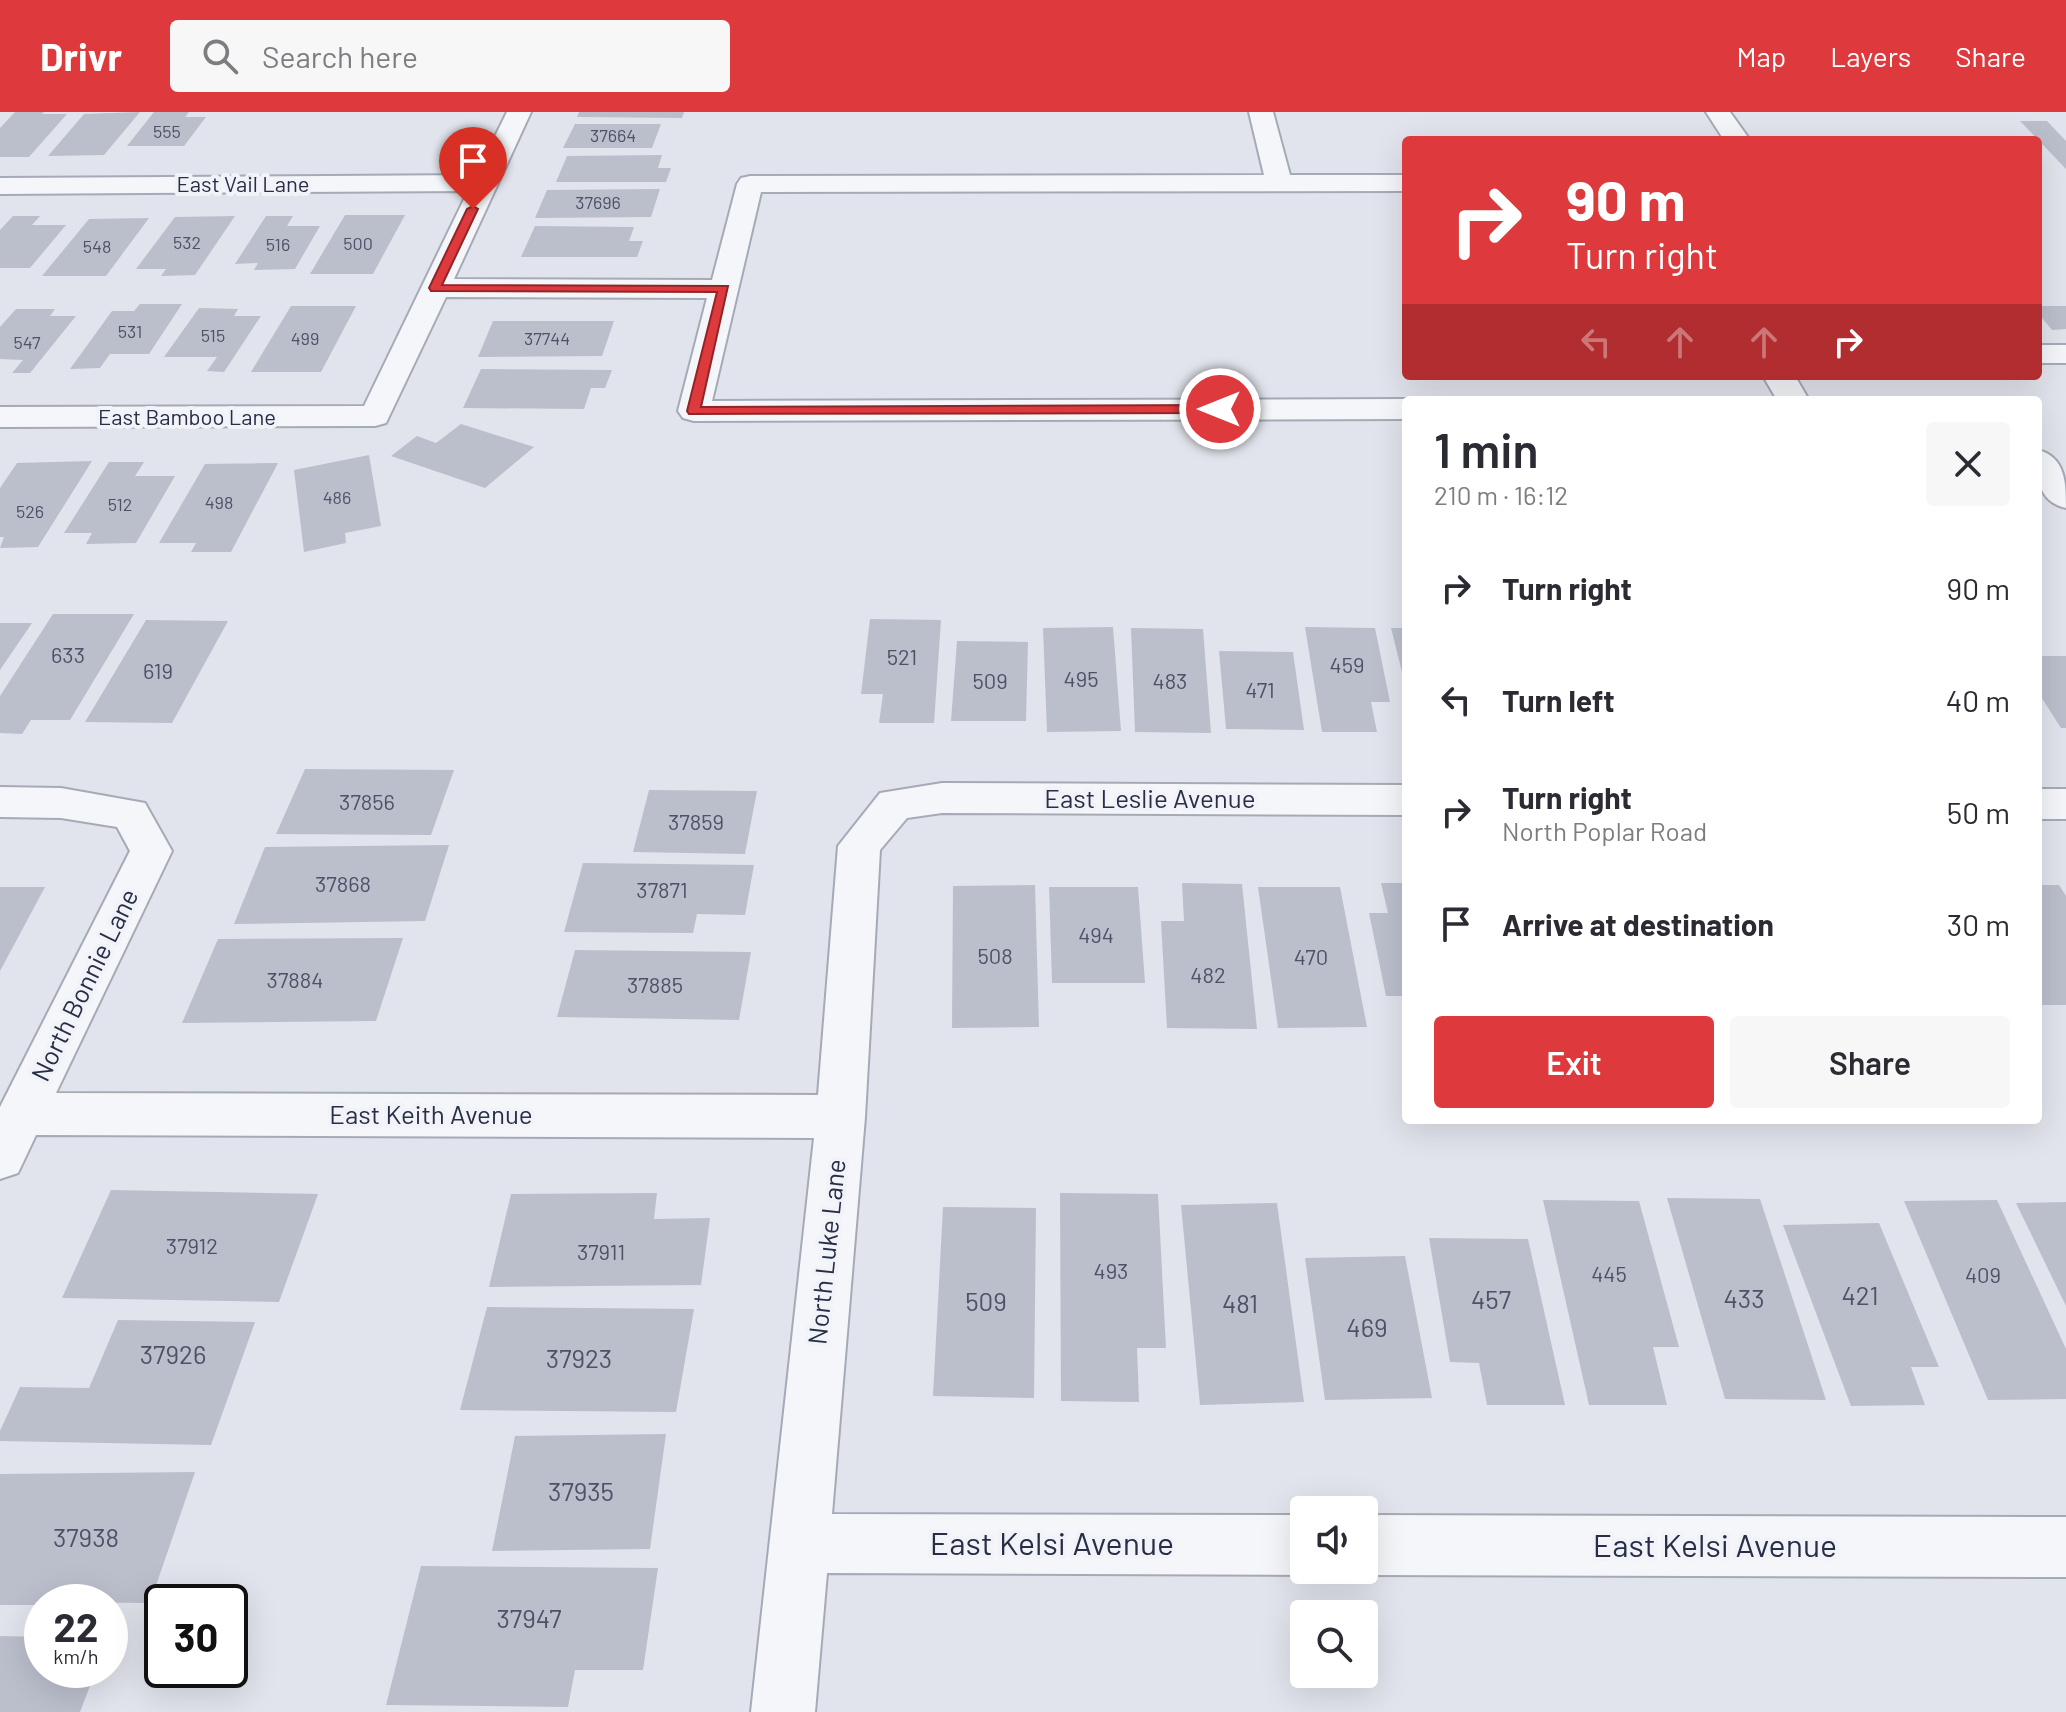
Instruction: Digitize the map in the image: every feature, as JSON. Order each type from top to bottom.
[{"type":"street","points":[[519,112],[435,288],[724,289]]},
{"type":"street","points":[[1261,112],[1279,183]]},
{"type":"street","points":[[1718,112],[1734,136]]},
{"type":"street","name":"East Vail Lane","points":[[0,186],[485,183]]},
{"type":"street","points":[[1402,183],[750,184],[694,411],[1402,409]]},
{"type":"street","name":"East Bamboo Lane","points":[[0,417],[375,416],[435,288]]},
{"type":"street","points":[[2042,354],[2066,354]]},
{"type":"street","points":[[2042,465],[2066,498]]},
{"type":"street","name":"East Leslie Avenue","points":[[895,804],[942,798],[1402,800]]},
{"type":"street","name":"North Bonnie Lane","points":[[0,802],[61,803],[130,814],[151,851],[0,1157]]},
{"type":"street","name":"North Luke Lane","points":[[783,1712],[841,1117],[859,846],[895,804]]},
{"type":"street","points":[[2042,804],[2066,804]]},
{"type":"street","name":"East Keith Avenue","points":[[21,1114],[841,1117]]},
{"type":"street","name":"East Kelsi Avenue","points":[[799,1543],[1290,1545]]},
{"type":"street","name":"East Kelsi Avenue","points":[[1378,1545],[2066,1547]]},
{"type":"building","points":[[15,112],[67,114],[29,157],[0,157],[0,128]]},
{"type":"building","points":[[140,112],[104,155],[48,156],[84,114]]},
{"type":"building","points":[[154,112],[189,112],[185,117],[206,117],[184,146],[127,146]]},
{"type":"building","points":[[579,112],[684,112],[682,118],[577,117]]},
{"type":"building","points":[[2020,121],[2047,121],[2066,141],[2066,169],[2042,144],[2042,136],[2034,136]]},
{"type":"building","points":[[575,124],[661,124],[652,148],[563,148]]},
{"type":"building","points":[[662,155],[658,168],[671,168],[666,182],[556,182],[567,156]]},
{"type":"building","points":[[660,189],[651,217],[535,218],[547,190]]},
{"type":"building","points":[[345,215],[405,215],[373,274],[310,274]]},
{"type":"building","points":[[13,216],[40,216],[32,225],[66,225],[30,268],[0,268],[0,230]]},
{"type":"building","points":[[235,216],[195,275],[161,276],[166,269],[136,269],[175,217]]},
{"type":"building","points":[[266,216],[293,216],[287,226],[320,226],[295,269],[254,270],[258,263],[235,264]]},
{"type":"building","points":[[149,218],[106,276],[42,276],[89,219]]},
{"type":"building","points":[[535,226],[634,227],[629,241],[643,241],[637,257],[521,257]]},
{"type":"building","points":[[140,304],[182,304],[149,354],[110,354],[100,368],[70,369],[112,311],[134,311]]},
{"type":"building","points":[[291,306],[356,306],[321,372],[251,372]]},
{"type":"building","points":[[2042,306],[2066,306],[2066,329],[2052,330],[2042,318]]},
{"type":"building","points":[[199,308],[238,309],[234,316],[261,316],[224,372],[207,371],[217,357],[164,357]]},
{"type":"building","points":[[16,309],[55,309],[50,316],[76,316],[30,373],[12,373],[23,360],[0,359],[0,327]]},
{"type":"building","points":[[493,321],[614,321],[602,356],[478,357]]},
{"type":"building","points":[[481,369],[612,370],[605,388],[591,388],[584,409],[463,408]]},
{"type":"building","points":[[461,424],[534,447],[485,488],[391,456],[417,436],[436,443]]},
{"type":"building","points":[[369,455],[381,526],[345,533],[346,543],[304,552],[294,470]]},
{"type":"building","points":[[92,461],[38,547],[0,548],[4,537],[0,537],[0,488],[17,463]]},
{"type":"building","points":[[109,462],[144,462],[135,476],[175,476],[136,543],[86,544],[92,533],[64,533]]},
{"type":"building","points":[[278,463],[231,552],[191,552],[196,543],[159,543],[205,464]]},
{"type":"building","points":[[53,614],[134,614],[70,720],[31,720],[22,734],[0,733],[0,696]]},
{"type":"building","points":[[870,619],[941,620],[934,723],[879,723],[883,694],[861,694]]},
{"type":"building","points":[[146,620],[228,621],[172,723],[85,722]]},
{"type":"building","points":[[0,623],[32,623],[0,670]]},
{"type":"building","points":[[1113,627],[1121,731],[1047,732],[1043,628]]},
{"type":"building","points":[[1305,627],[1375,628],[1390,702],[1371,702],[1377,732],[1322,732]]},
{"type":"building","points":[[1131,628],[1203,629],[1211,733],[1135,732]]},
{"type":"building","points":[[1391,628],[1402,628],[1402,672]]},
{"type":"building","points":[[957,641],[1028,642],[1026,721],[951,721]]},
{"type":"building","points":[[1219,651],[1293,652],[1304,730],[1226,729]]},
{"type":"building","points":[[2042,656],[2066,656],[2066,728],[2061,728],[2042,698]]},
{"type":"building","points":[[305,769],[454,770],[431,835],[276,834]]},
{"type":"building","points":[[649,790],[757,791],[745,854],[633,852]]},
{"type":"building","points":[[449,845],[425,921],[234,924],[265,847]]},
{"type":"building","points":[[583,863],[754,865],[745,915],[697,914],[693,933],[564,932]]},
{"type":"building","points":[[1182,883],[1242,884],[1257,1029],[1167,1028],[1161,921],[1184,921]]},
{"type":"building","points":[[1381,883],[1402,883],[1402,996],[1386,996],[1369,913],[1388,913]]},
{"type":"building","points":[[1035,885],[1039,1027],[952,1028],[953,886]]},
{"type":"building","points":[[2042,885],[2059,885],[2066,896],[2066,1005],[2042,1005]]},
{"type":"building","points":[[0,887],[45,887],[0,971]]},
{"type":"building","points":[[1049,887],[1138,887],[1145,983],[1052,983]]},
{"type":"building","points":[[1258,887],[1340,887],[1367,1027],[1278,1028]]},
{"type":"building","points":[[403,938],[376,1021],[182,1023],[218,939]]},
{"type":"building","points":[[575,950],[751,952],[739,1020],[557,1017]]},
{"type":"building","points":[[111,1190],[318,1194],[279,1302],[62,1298]]},
{"type":"building","points":[[657,1193],[654,1219],[710,1218],[701,1285],[489,1287],[511,1194]]},
{"type":"building","points":[[1060,1193],[1158,1194],[1166,1348],[1137,1348],[1139,1402],[1061,1401]]},
{"type":"building","points":[[1667,1198],[1760,1199],[1826,1400],[1725,1399]]},
{"type":"building","points":[[1543,1200],[1639,1201],[1679,1347],[1653,1347],[1667,1405],[1589,1405]]},
{"type":"building","points":[[1997,1200],[2066,1349],[2066,1399],[1988,1400],[1904,1201]]},
{"type":"building","points":[[2066,1202],[2066,1306],[2016,1203]]},
{"type":"building","points":[[1277,1203],[1304,1402],[1200,1405],[1181,1205]]},
{"type":"building","points":[[943,1207],[1036,1208],[1034,1398],[933,1396]]},
{"type":"building","points":[[1879,1223],[1939,1367],[1911,1367],[1925,1405],[1851,1406],[1783,1225]]},
{"type":"building","points":[[1429,1238],[1528,1239],[1565,1405],[1487,1405],[1479,1363],[1450,1362]]},
{"type":"building","points":[[1405,1256],[1432,1398],[1325,1400],[1305,1258]]},
{"type":"building","points":[[487,1307],[694,1309],[676,1412],[460,1410]]},
{"type":"building","points":[[118,1320],[255,1322],[211,1445],[0,1441],[0,1431],[20,1387],[89,1388]]},
{"type":"building","points":[[666,1434],[650,1549],[492,1551],[515,1436]]},
{"type":"building","points":[[195,1472],[157,1584],[144,1584],[144,1603],[128,1603],[128,1584],[24,1584],[24,1605],[0,1605],[0,1474]]},
{"type":"building","points":[[421,1566],[658,1568],[643,1670],[575,1670],[568,1707],[386,1705]]},
{"type":"building","points":[[0,1636],[24,1637],[24,1688],[89,1688],[80,1712],[0,1712]]},
{"type":"route","points":[[473,209],[435,288],[724,289],[694,411],[1220,409]]}]
